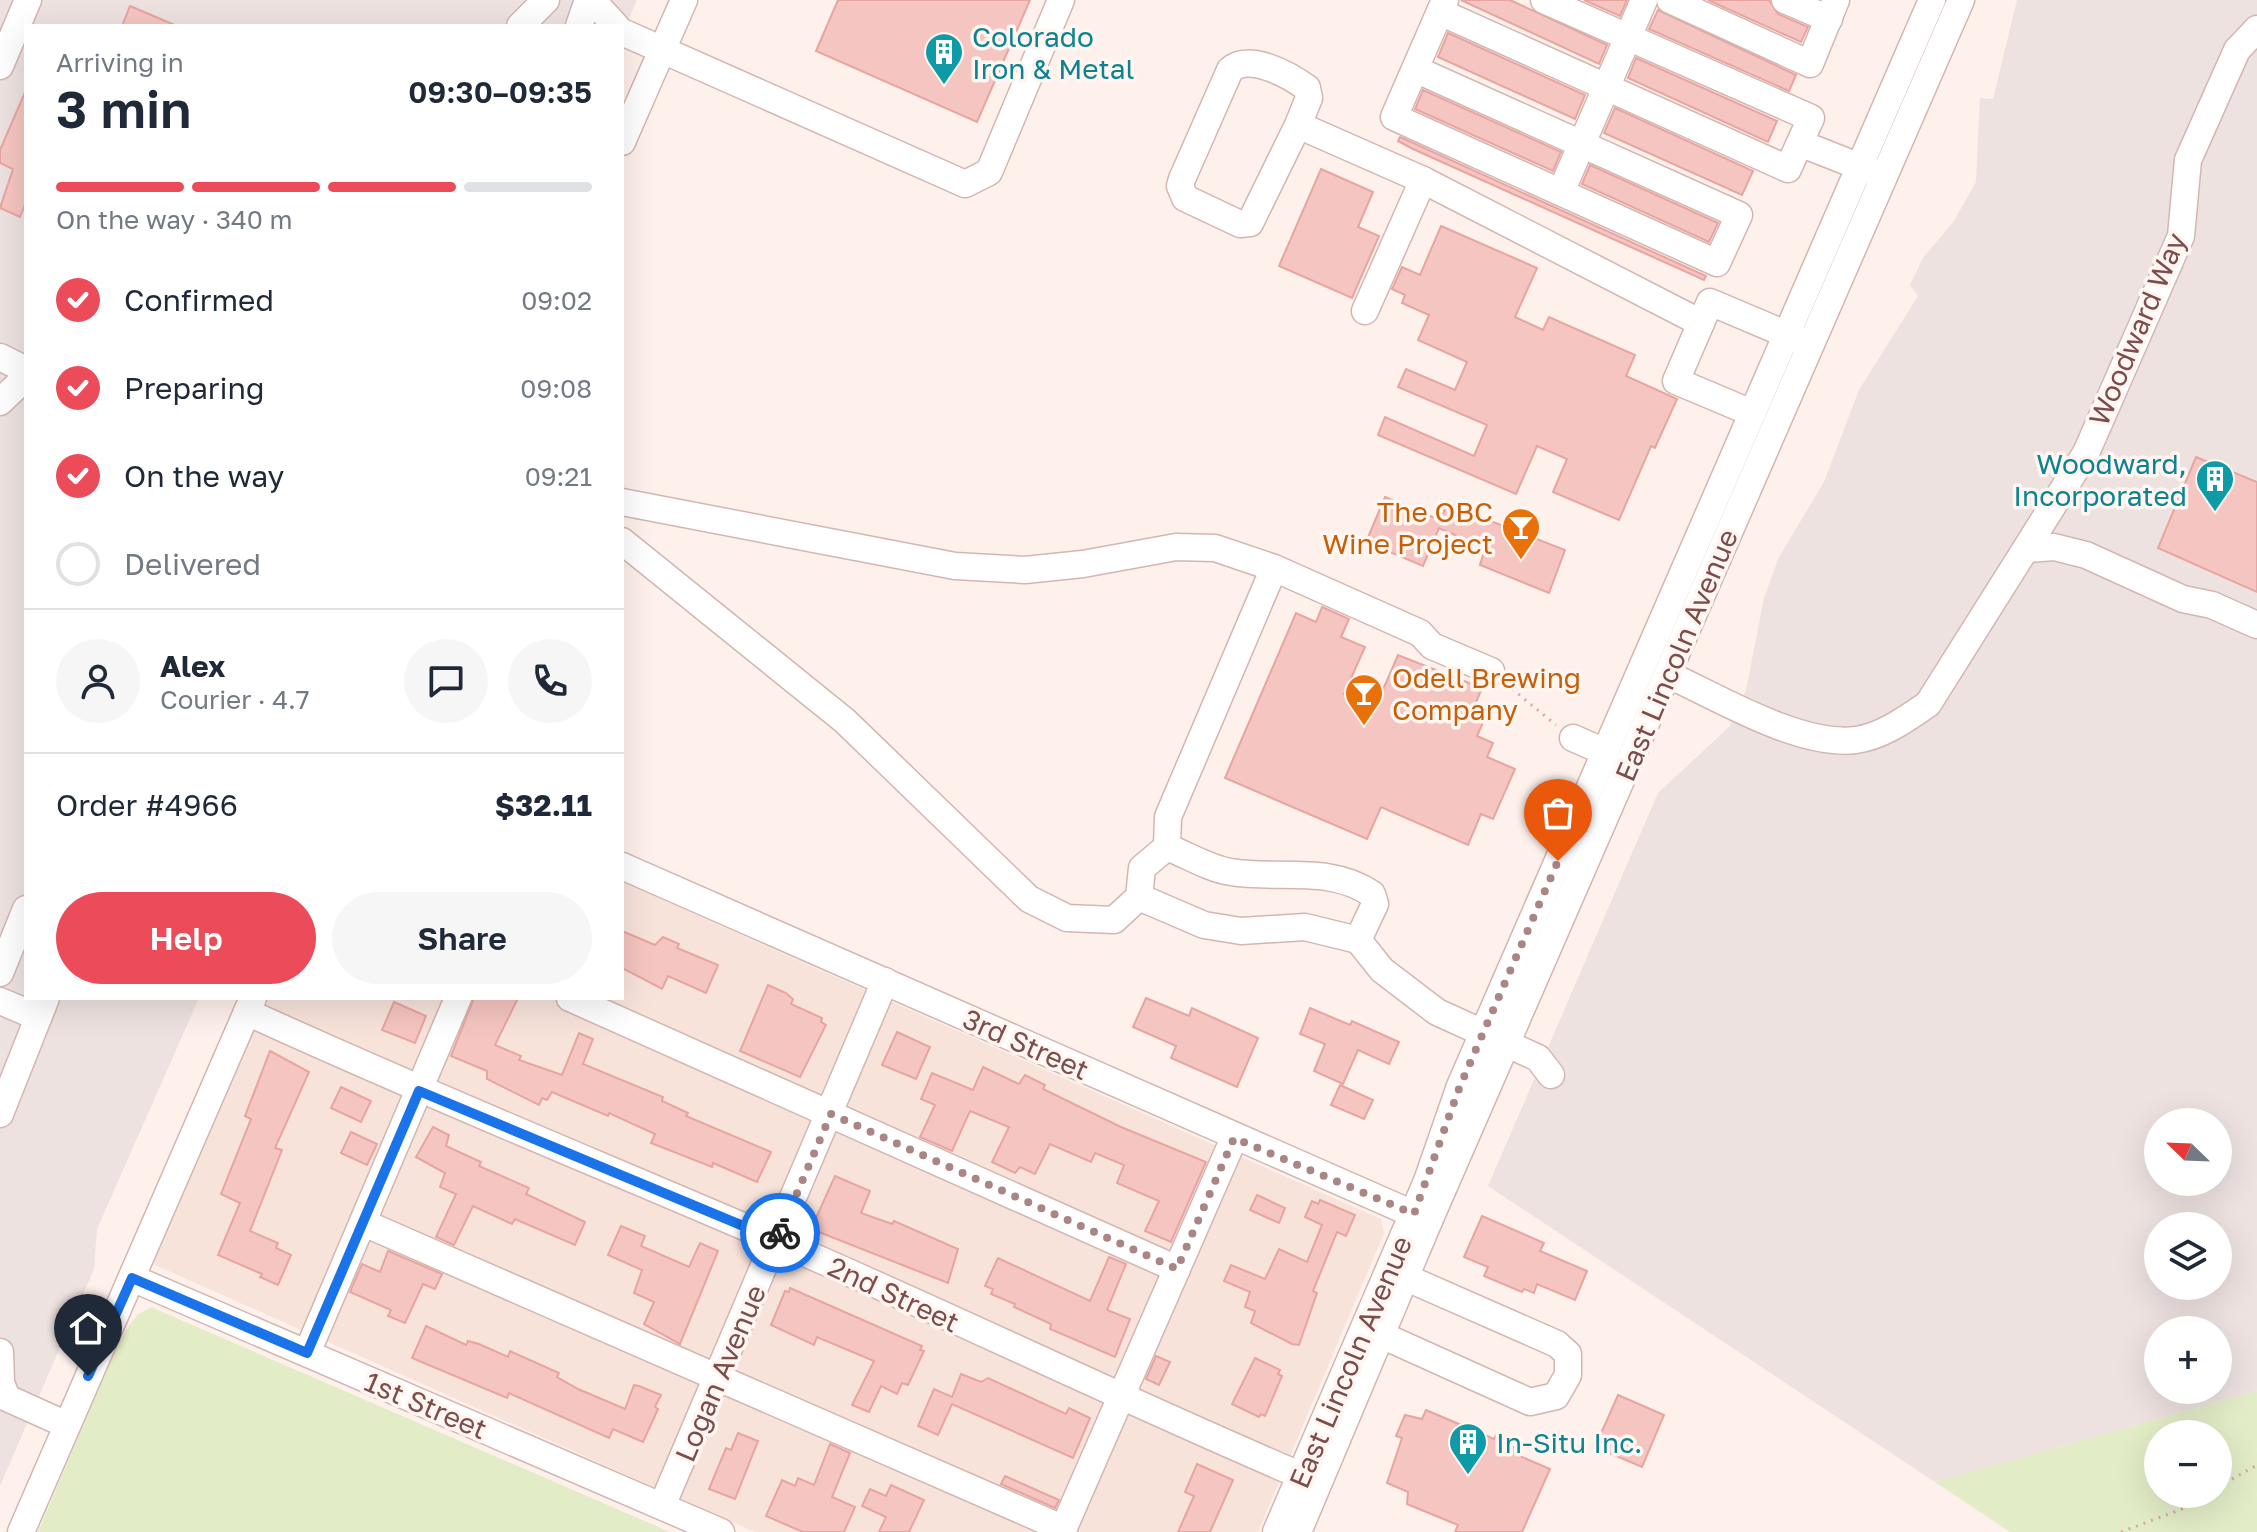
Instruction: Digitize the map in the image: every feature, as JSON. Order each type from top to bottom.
[{"type":"street","points":[[0,66],[28,0]]},
{"type":"street","points":[[522,24],[546,0]]},
{"type":"street","points":[[580,24],[590,0],[614,24]]},
{"type":"street","points":[[624,137],[684,0]]},
{"type":"street","points":[[624,33],[663,47],[965,184],[989,172],[1061,0]]},
{"type":"street","points":[[1415,69],[1739,215],[1717,263],[1394,117],[1442,6],[1606,88],[1788,169],[1802,144],[1811,118],[1544,0]]},
{"type":"street","points":[[1561,192],[1644,0]]},
{"type":"street","points":[[1670,0],[1810,64],[1832,10],[1785,0]]},
{"type":"street","name":"East Lincoln Avenue","points":[[1494,1039],[1669,675],[1799,340],[1859,166],[1932,0]]},
{"type":"street","name":"East Lincoln Avenue","points":[[1276,1532],[1310,1480],[1374,1332],[1494,1039],[1605,752],[1752,413],[1799,340],[1884,176],[1961,0]]},
{"type":"street","name":"Woodward Way","points":[[1669,675],[1738,708],[1816,738],[1855,740],[1889,729],[1928,704],[2086,453],[2181,236],[2188,160],[2237,50],[2257,29]]},
{"type":"street","points":[[1248,61],[1307,88],[1309,98],[1298,125],[1250,223],[1240,224],[1185,198],[1181,192],[1182,179],[1230,70],[1236,65],[1248,61]]},
{"type":"street","points":[[1298,125],[1423,180],[1701,323]]},
{"type":"street","points":[[1802,144],[1884,176]]},
{"type":"street","points":[[1365,311],[1423,180]]},
{"type":"street","points":[[1752,413],[1676,381],[1710,302],[1799,340]]},
{"type":"street","points":[[0,357],[24,369]]},
{"type":"street","points":[[0,402],[24,379]]},
{"type":"street","points":[[624,502],[955,566],[1040,568],[1176,547],[1215,548],[1274,568],[1420,633],[1432,646],[1491,671]]},
{"type":"street","points":[[624,543],[845,721],[1029,899],[1067,918],[1114,920],[1139,897],[1142,868],[1167,847],[1168,817],[1274,568]]},
{"type":"street","points":[[2028,549],[2054,547],[2086,555],[2183,599],[2212,605],[2257,625]]},
{"type":"street","points":[[1573,738],[1605,752]]},
{"type":"street","points":[[1167,847],[1229,872],[1329,876],[1362,887],[1372,894],[1375,904],[1358,940]]},
{"type":"street","name":"3rd Street","points":[[624,867],[1234,1138],[1422,1218]]},
{"type":"street","points":[[1139,897],[1204,925],[1241,931],[1305,927],[1358,940],[1382,970],[1437,1012],[1538,1058],[1551,1075]]},
{"type":"street","points":[[0,973],[24,914]]},
{"type":"street","name":"Logan Avenue","points":[[662,1506],[885,981]]},
{"type":"street","points":[[307,1353],[457,1000]]},
{"type":"street","points":[[574,1000],[1177,1269]]},
{"type":"street","points":[[0,1001],[42,1008],[0,1114]]},
{"type":"street","points":[[21,1532],[250,1005]]},
{"type":"street","name":"2nd Street","points":[[250,1005],[419,1091],[777,1240],[1310,1480]]},
{"type":"street","points":[[364,1223],[1063,1530],[1234,1138]]},
{"type":"street","points":[[1374,1332],[1530,1402],[1556,1396],[1568,1375],[1568,1354],[1557,1344],[1398,1274]]},
{"type":"street","name":"1st Street","points":[[132,1278],[721,1532]]},
{"type":"street","points":[[0,1352],[1,1383],[7,1398],[67,1425]]},
{"type":"street","name":"East Lincoln Avenue","points":[[1298,1532],[1310,1480]]},
{"type":"path","points":[[1491,671],[1573,738]]},
{"type":"path","points":[[2232,1479],[2257,1465]]},
{"type":"path","points":[[2121,1532],[2184,1508]]},
{"type":"shaded area","points":[[0,0],[637,0],[624,29],[624,24],[24,24],[24,1000],[198,1000],[97,1229],[94,1269],[0,1486]]},
{"type":"shaded area","points":[[2017,0],[2257,0],[2257,1391],[2232,1398],[2232,1316],[2144,1316],[2144,1404],[2211,1404],[2154,1420],[2144,1420],[2144,1423],[1935,1482],[1488,1186],[1658,793],[1729,727],[1746,690],[1764,598],[1779,557],[1824,482],[1859,390],[1918,296],[1910,285],[1923,258],[1954,221],[1976,182],[1980,98],[1993,99]]},
{"type":"shaded area","points":[[624,883],[1381,1219],[1384,1233],[1258,1532],[755,1532],[155,1265],[153,1259],[263,1000],[624,1000]]},
{"type":"green space","points":[[151,1307],[670,1532],[38,1532],[119,1341],[137,1315]]},
{"type":"green space","points":[[2257,1391],[2257,1532],[2010,1532],[1935,1482],[2144,1423],[2144,1508],[2232,1508],[2232,1420],[2154,1420],[2211,1404],[2232,1404],[2232,1398]]},
{"type":"building","name":"Colorado Iron & Metal","points":[[838,0],[1030,0],[977,122],[816,51]]},
{"type":"building","points":[[1461,0],[1510,0],[1607,45],[1599,64]]},
{"type":"building","points":[[1584,0],[1627,0],[1620,16]]},
{"type":"building","points":[[1708,0],[1769,0],[1778,14],[1808,27],[1801,42]]},
{"type":"building","points":[[130,6],[172,24],[123,24]]},
{"type":"building","points":[[1658,10],[1796,75],[1789,91],[1649,29]]},
{"type":"building","points":[[1448,33],[1585,95],[1575,119],[1438,57]]},
{"type":"building","points":[[1636,58],[1777,121],[1768,142],[1628,78]]},
{"type":"building","points":[[1423,90],[1561,152],[1553,171],[1415,109]]},
{"type":"building","points":[[24,95],[24,207],[20,217],[0,208],[13,169],[0,163],[0,150]]},
{"type":"building","points":[[1615,108],[1753,171],[1742,195],[1604,133]]},
{"type":"building","points":[[1400,137],[1706,276],[1704,280],[1413,149],[1398,141]]},
{"type":"building","points":[[1590,165],[1718,223],[1709,242],[1582,184]]},
{"type":"building","points":[[1321,169],[1373,192],[1358,227],[1379,236],[1352,298],[1279,266]]},
{"type":"building","points":[[1441,226],[1537,268],[1515,317],[1543,330],[1549,317],[1635,355],[1626,376],[1677,399],[1655,448],[1651,446],[1619,520],[1553,492],[1567,459],[1537,446],[1516,494],[1378,435],[1385,417],[1474,456],[1487,425],[1398,387],[1406,369],[1455,390],[1467,362],[1418,340],[1429,315],[1402,303],[1405,295],[1392,289],[1402,267],[1420,275]]},
{"type":"building","name":"Woodward, Incorporated","points":[[2196,457],[2257,482],[2257,592],[2158,548]]},
{"type":"building","points":[[1385,497],[1440,520],[1447,504],[1565,550],[1549,593],[1480,565],[1485,548],[1439,528],[1423,566],[1366,542]]},
{"type":"building","name":"Odell Brewing Company","points":[[1322,607],[1349,619],[1341,637],[1365,647],[1344,694],[1375,708],[1398,655],[1482,688],[1472,712],[1485,718],[1477,736],[1493,743],[1487,757],[1515,769],[1493,819],[1481,814],[1468,845],[1381,807],[1367,839],[1225,778],[1296,613],[1316,622]]},
{"type":"building","points":[[624,932],[655,945],[663,937],[679,944],[677,948],[718,965],[706,993],[668,976],[662,989],[624,969]]},
{"type":"building","points":[[768,985],[786,993],[793,999],[791,1004],[822,1018],[821,1022],[826,1025],[800,1077],[740,1051]]},
{"type":"building","points":[[1146,998],[1189,1016],[1192,1008],[1258,1038],[1237,1087],[1171,1058],[1176,1046],[1133,1027]]},
{"type":"building","points":[[473,1000],[517,1000],[495,1045],[521,1056],[519,1060],[562,1075],[579,1033],[593,1039],[583,1064],[663,1097],[662,1101],[688,1113],[686,1116],[771,1152],[757,1182],[713,1163],[712,1167],[651,1143],[655,1134],[552,1092],[547,1100],[542,1098],[539,1105],[487,1079],[487,1071],[451,1056]]},
{"type":"building","points":[[394,1002],[426,1016],[415,1043],[382,1030]]},
{"type":"building","points":[[1310,1008],[1350,1025],[1352,1021],[1399,1042],[1389,1064],[1358,1050],[1343,1084],[1314,1071],[1325,1044],[1300,1034]]},
{"type":"building","points":[[897,1032],[930,1047],[916,1079],[882,1065]]},
{"type":"building","points":[[270,1051],[309,1072],[275,1148],[282,1150],[250,1231],[278,1243],[276,1248],[291,1255],[278,1285],[260,1277],[262,1274],[218,1255],[240,1203],[221,1194],[251,1119],[245,1116]]},
{"type":"building","points":[[983,1067],[1019,1084],[1025,1075],[1045,1085],[1043,1089],[1121,1127],[1206,1162],[1171,1242],[1145,1231],[1159,1201],[1117,1183],[1124,1165],[1095,1153],[1091,1162],[1050,1144],[1035,1174],[1020,1167],[1015,1173],[992,1162],[1009,1127],[970,1111],[952,1151],[920,1137],[935,1105],[921,1099],[932,1073],[973,1090]]},
{"type":"building","points":[[1340,1085],[1373,1100],[1364,1119],[1331,1105]]},
{"type":"building","points":[[341,1087],[371,1101],[361,1122],[331,1108]]},
{"type":"building","points":[[433,1127],[449,1135],[446,1146],[481,1162],[479,1166],[529,1188],[526,1194],[585,1222],[575,1245],[515,1219],[512,1224],[473,1206],[454,1245],[436,1237],[456,1194],[440,1187],[445,1173],[416,1157]]},
{"type":"building","points":[[351,1132],[377,1144],[367,1165],[341,1153]]},
{"type":"building","points":[[835,1176],[870,1191],[861,1213],[892,1224],[894,1221],[958,1249],[948,1283],[811,1229]]},
{"type":"building","points":[[1257,1195],[1285,1208],[1279,1223],[1250,1210]]},
{"type":"building","points":[[1320,1200],[1355,1215],[1346,1236],[1337,1232],[1313,1291],[1317,1293],[1299,1345],[1292,1344],[1251,1323],[1255,1311],[1245,1307],[1250,1292],[1224,1281],[1231,1265],[1265,1279],[1279,1249],[1307,1262],[1322,1225],[1305,1217],[1312,1201],[1318,1204]]},
{"type":"building","points":[[1482,1216],[1544,1243],[1540,1251],[1587,1271],[1575,1300],[1537,1284],[1534,1293],[1524,1289],[1522,1292],[1484,1276],[1488,1267],[1464,1257]]},
{"type":"building","points":[[621,1226],[645,1236],[641,1246],[689,1267],[700,1243],[718,1251],[680,1344],[644,1324],[654,1302],[634,1293],[642,1270],[608,1255]]},
{"type":"building","points":[[388,1251],[442,1274],[435,1289],[423,1284],[405,1323],[388,1316],[391,1310],[350,1292],[362,1264],[380,1272]]},
{"type":"building","points":[[1109,1257],[1126,1264],[1107,1310],[1130,1319],[1115,1357],[1050,1329],[1051,1324],[991,1294],[993,1289],[985,1286],[998,1258],[1090,1301]]},
{"type":"building","points":[[790,1288],[922,1346],[920,1350],[924,1351],[908,1385],[902,1383],[897,1394],[881,1386],[869,1412],[852,1405],[874,1361],[817,1337],[814,1345],[771,1325],[785,1291],[789,1292]]},
{"type":"building","points":[[426,1326],[466,1345],[468,1341],[479,1344],[508,1357],[510,1351],[559,1373],[557,1377],[578,1389],[625,1409],[634,1385],[639,1386],[661,1395],[655,1407],[658,1409],[643,1442],[613,1429],[609,1438],[509,1393],[507,1398],[412,1358]]},
{"type":"building","points":[[1156,1356],[1170,1362],[1159,1385],[1146,1379]]},
{"type":"building","points":[[1255,1358],[1280,1370],[1278,1374],[1282,1376],[1265,1416],[1261,1414],[1259,1417],[1232,1404]]},
{"type":"building","points":[[961,1374],[981,1382],[988,1378],[1066,1414],[1069,1408],[1090,1418],[1073,1458],[952,1404],[938,1435],[918,1426],[934,1389],[952,1397]]},
{"type":"building","points":[[1618,1395],[1664,1415],[1642,1467],[1595,1447]]},
{"type":"building","name":"In-Situ Inc.","points":[[1426,1410],[1494,1439],[1496,1435],[1513,1442],[1511,1446],[1517,1449],[1515,1454],[1550,1469],[1522,1532],[1455,1532],[1458,1525],[1407,1504],[1408,1492],[1387,1483],[1402,1438],[1396,1436],[1405,1415],[1422,1419]]},
{"type":"building","points":[[738,1433],[758,1441],[735,1499],[709,1489],[726,1448],[731,1450]]},
{"type":"building","points":[[830,1444],[850,1453],[832,1497],[855,1507],[844,1532],[803,1532],[766,1516],[782,1480],[795,1486],[798,1478],[814,1485]]},
{"type":"building","points":[[1197,1464],[1233,1480],[1210,1532],[1178,1532],[1194,1496],[1185,1492]]},
{"type":"building","points":[[1005,1476],[1059,1500],[1055,1508],[1001,1484]]},
{"type":"building","points":[[891,1485],[924,1500],[909,1532],[879,1532],[886,1517],[862,1506],[870,1489],[886,1496]]},
{"type":"way so far","points":[[780,1233],[831,1114],[1177,1269],[1234,1138],[1414,1214],[1460,1086],[1558,861]]},
{"type":"place","name":"Colorado Iron & Metal","points":[[944,86]]},
{"type":"place","name":"Woodward, Incorporated","points":[[2215,513]]},
{"type":"place","name":"The OBC Wine Project","points":[[1521,561]]},
{"type":"place","name":"Odell Brewing Company","points":[[1364,727]]},
{"type":"place","name":"In-Situ Inc.","points":[[1468,1476]]},
{"type":"route","points":[[88,1376],[132,1278],[307,1353],[419,1091],[777,1240],[780,1233]]}]
